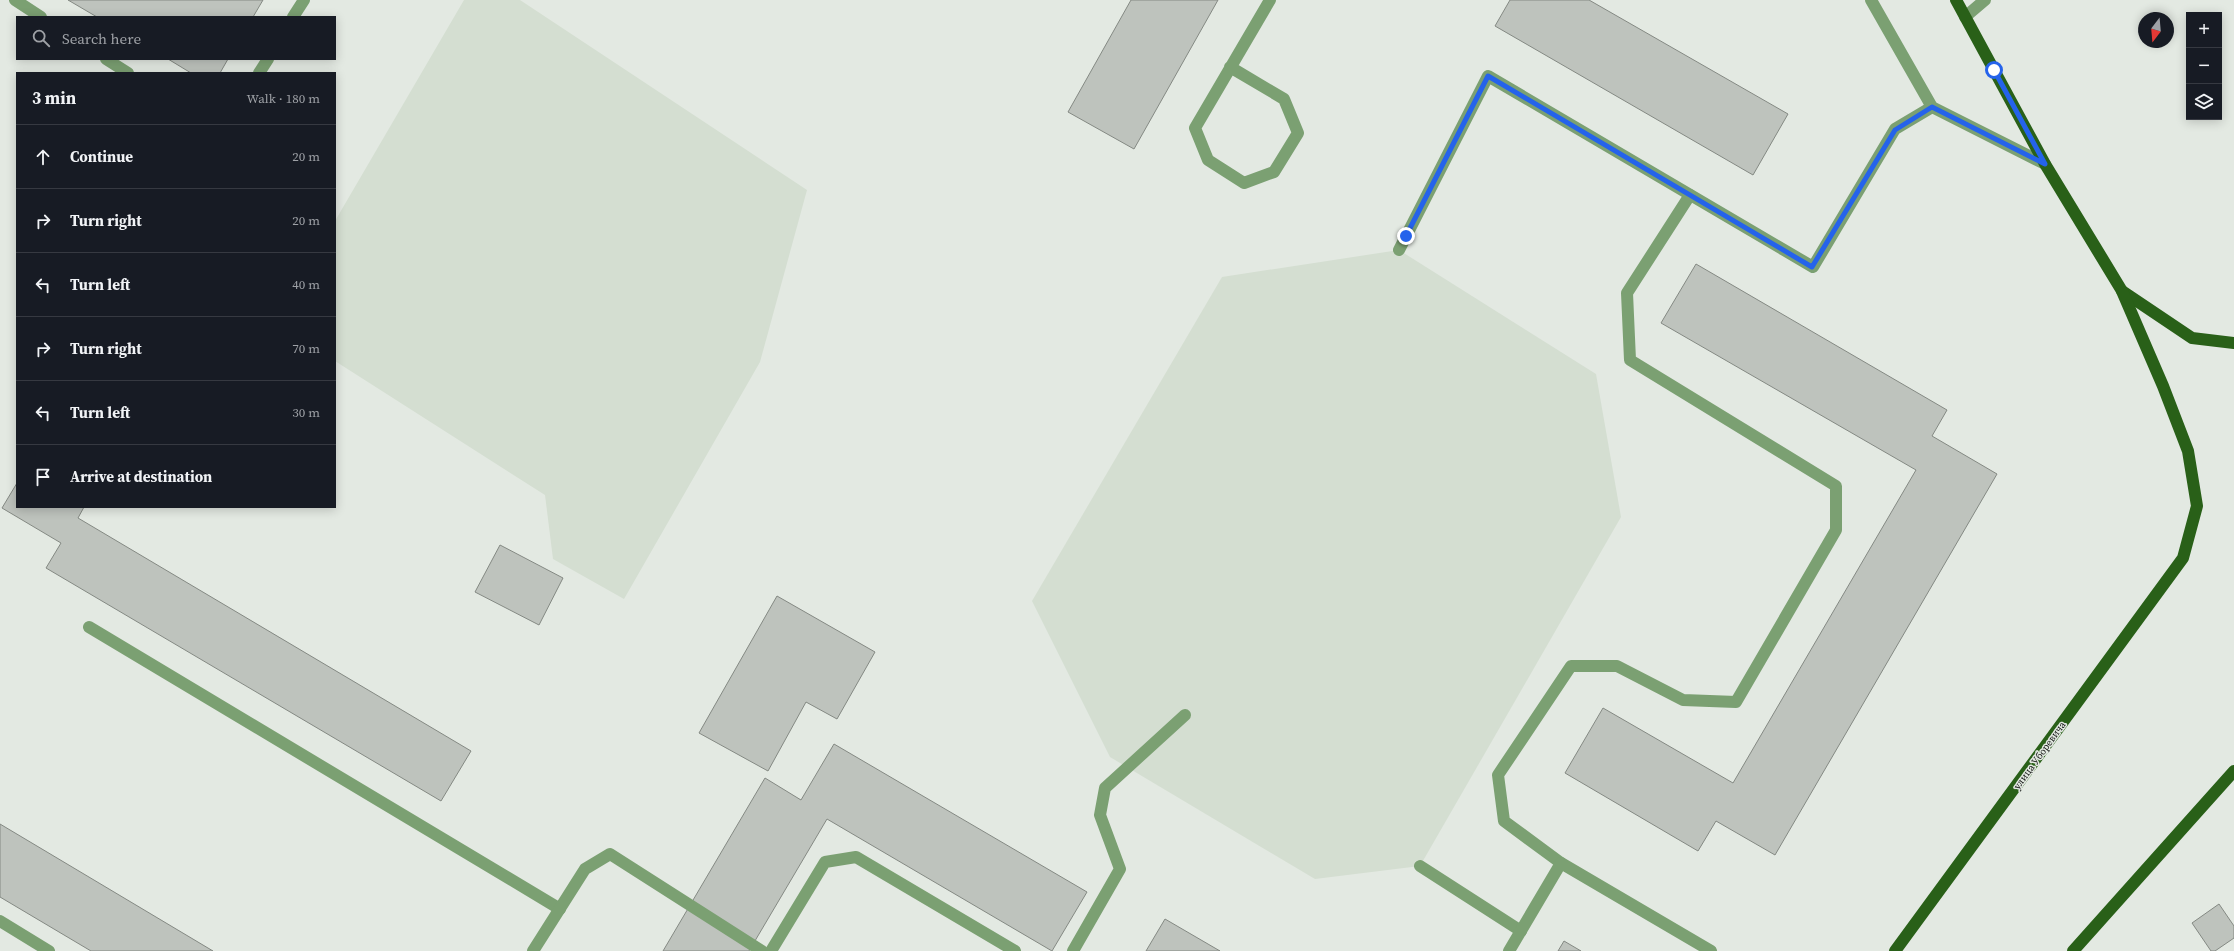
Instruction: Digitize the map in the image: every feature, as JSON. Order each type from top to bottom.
[{"type":"main road","points":[[1956,0],[2045,164],[2122,291],[2192,338],[2234,343]]},
{"type":"main road","name":"улица Уборевича","points":[[1895,951],[2183,558],[2197,506],[2188,451],[2122,291]]},
{"type":"main road","points":[[2072,951],[2234,771]]},
{"type":"lane","points":[[15,0],[39,16]]},
{"type":"lane","points":[[294,16],[304,0]]},
{"type":"lane","points":[[1230,67],[1284,99],[1298,133],[1274,172],[1244,183],[1208,160],[1195,128],[1230,67],[1270,0]]},
{"type":"lane","points":[[1871,0],[1932,107],[2045,164]]},
{"type":"lane","points":[[1965,17],[1985,0]]},
{"type":"lane","points":[[108,60],[126,72]]},
{"type":"lane","points":[[260,72],[267,60]]},
{"type":"lane","points":[[1399,250],[1488,76],[1812,267],[1895,130],[1932,107]]},
{"type":"lane","points":[[1690,195],[1627,293],[1630,360],[1836,486],[1836,530],[1736,702],[1683,700],[1617,666],[1571,666],[1498,775],[1504,821],[1561,863],[1711,951]]},
{"type":"lane","points":[[89,627],[560,909]]},
{"type":"lane","points":[[1073,951],[1120,869],[1100,815],[1105,788],[1185,715]]},
{"type":"lane","points":[[533,951],[585,869],[610,854],[762,951]]},
{"type":"lane","points":[[771,951],[825,862],[856,856],[1015,951]]},
{"type":"lane","points":[[1509,951],[1561,863]]},
{"type":"lane","points":[[1420,866],[1521,931]]},
{"type":"lane","points":[[0,921],[49,951]]},
{"type":"shaded area","points":[[464,0],[520,0],[807,190],[760,362],[624,599],[553,559],[545,495],[336,362],[336,219]]},
{"type":"shaded area","points":[[1399,250],[1596,374],[1621,517],[1420,866],[1315,879],[1110,757],[1032,601],[1222,277]]},
{"type":"building","points":[[68,0],[263,0],[254,16],[95,16]]},
{"type":"building","points":[[1131,0],[1218,0],[1134,149],[1068,112]]},
{"type":"building","points":[[1510,0],[1589,0],[1788,114],[1753,175],[1495,26]]},
{"type":"building","points":[[170,60],[227,60],[221,72],[189,72]]},
{"type":"building","points":[[1696,264],[1947,410],[1932,436],[1997,474],[1775,855],[1716,821],[1698,851],[1565,773],[1603,708],[1733,783],[1916,470],[1661,323]]},
{"type":"building","points":[[16,485],[16,508],[83,508],[78,518],[471,751],[441,801],[46,568],[61,543],[2,508]]},
{"type":"building","points":[[500,545],[563,578],[539,625],[475,592]]},
{"type":"building","points":[[777,596],[875,652],[837,719],[806,702],[768,771],[699,733]]},
{"type":"building","points":[[834,744],[1087,892],[1052,951],[827,819],[749,951],[663,951],[765,778],[801,800]]},
{"type":"building","points":[[0,824],[213,951],[91,951],[0,897]]},
{"type":"building","points":[[2219,904],[2234,926],[2234,938],[2215,951],[2211,951],[2192,923]]},
{"type":"building","points":[[1165,919],[1220,951],[1146,951]]},
{"type":"building","points":[[1564,941],[1581,951],[1558,951]]},
{"type":"route","points":[[1406,236],[1488,76],[1812,267],[1895,130],[1932,107],[2045,164],[1994,70]]}]
